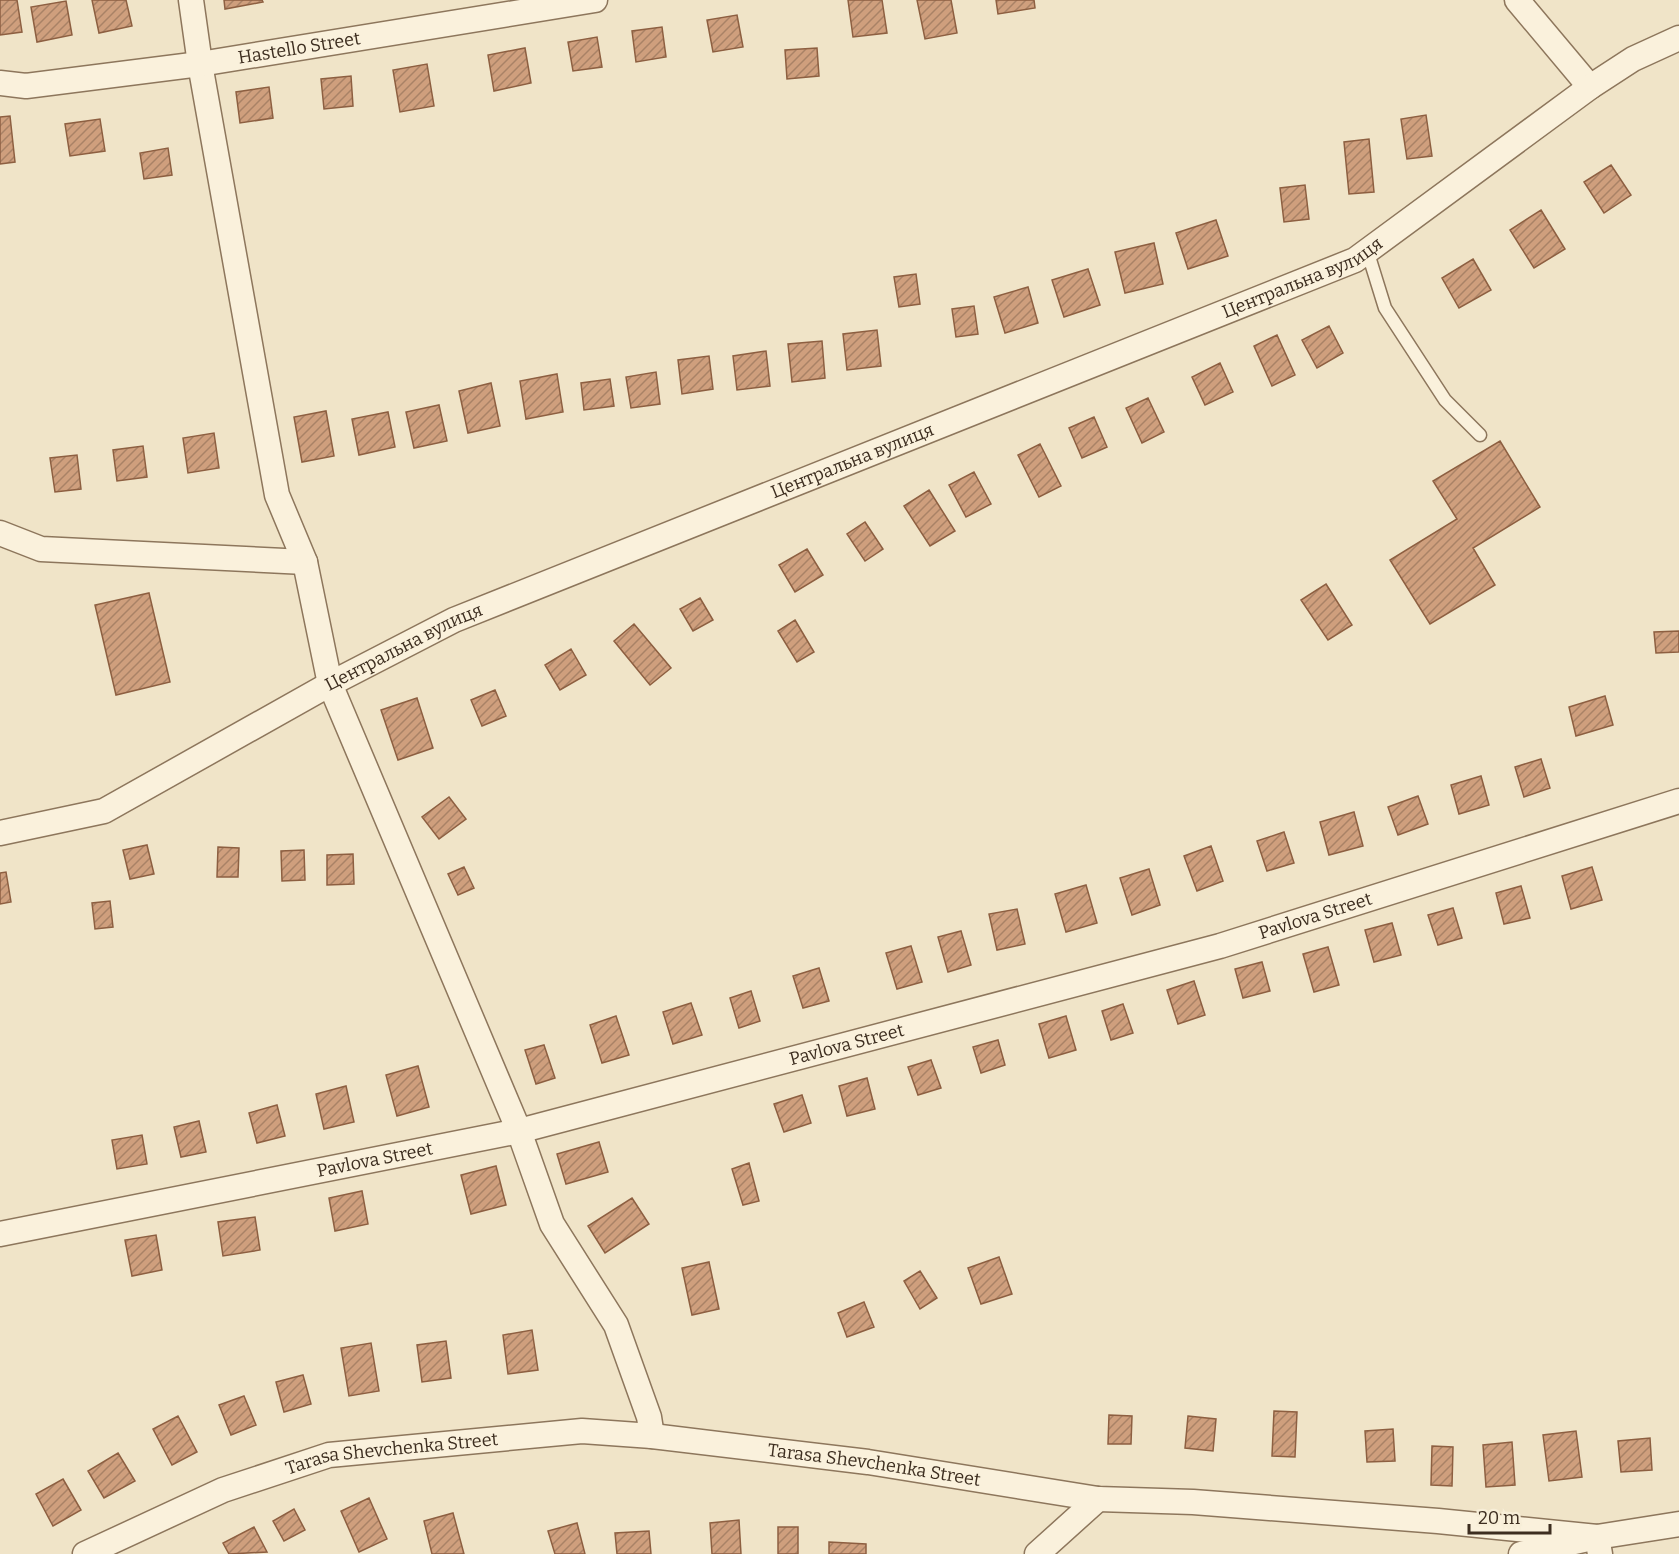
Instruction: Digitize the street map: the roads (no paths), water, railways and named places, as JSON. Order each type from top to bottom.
[{"type":"street","points":[[191,0],[200,64],[277,495],[305,562],[330,684],[519,1131],[552,1224],[616,1325],[649,1417],[652,1436]]},
{"type":"street","name":"Hastello Street","points":[[0,83],[26,86],[200,64],[595,0]]},
{"type":"street","points":[[1517,0],[1590,87]]},
{"type":"street","name":"Центральна вулиця","points":[[0,833],[104,811],[330,684],[454,620],[1354,260],[1590,87],[1633,59],[1679,38]]},
{"type":"street","points":[[0,533],[40,549],[305,562]]},
{"type":"street","name":"Pavlova Street","points":[[0,1234],[519,1131],[1220,946],[1679,801]]},
{"type":"street","name":"Tarasa Shevchenka Street","points":[[85,1554],[223,1490],[329,1455],[582,1431],[652,1436],[868,1462],[1098,1498],[1193,1502],[1426,1520],[1598,1546],[1679,1524]]},
{"type":"street","points":[[1037,1554],[1098,1498]]},
{"type":"street","points":[[1521,1554],[1598,1546]]},
{"type":"lane","points":[[1367,250],[1385,308],[1445,400],[1480,435]]}]
